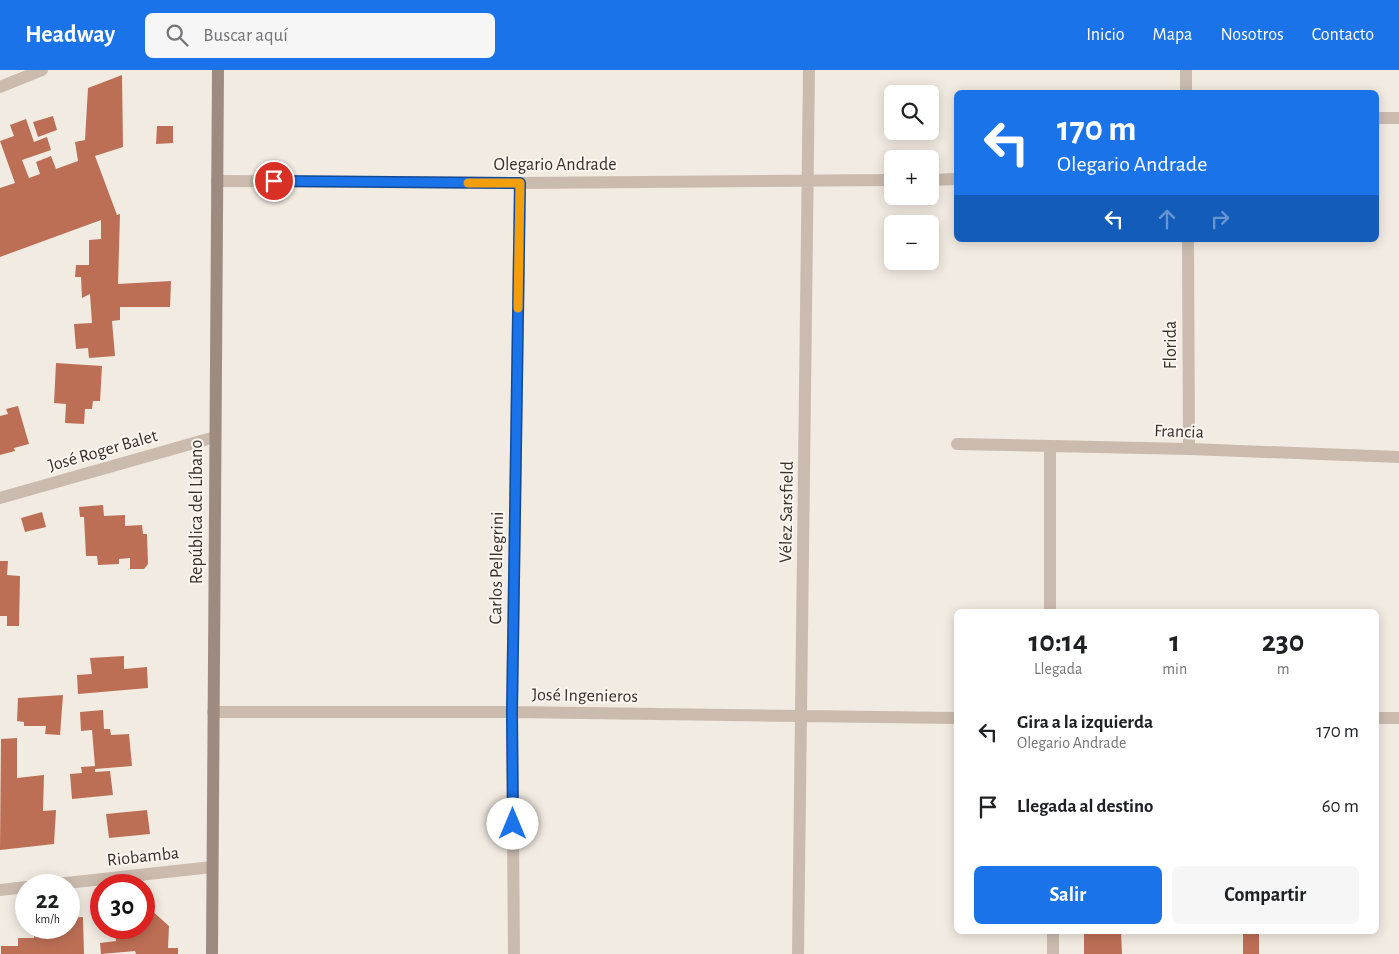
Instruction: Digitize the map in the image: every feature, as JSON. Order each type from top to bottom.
[{"type":"main road","name":"República del Líbano","points":[[212,954],[218,70]]},
{"type":"street","points":[[0,87],[42,70]]},
{"type":"street","name":"Vélez Sarsfield","points":[[798,954],[809,70]]},
{"type":"street","points":[[1186,70],[1186,90]]},
{"type":"street","points":[[1379,118],[1399,118]]},
{"type":"street","points":[[939,180],[954,179]]},
{"type":"street","name":"Olegario Andrade","points":[[218,181],[520,183],[884,180]]},
{"type":"street","name":"Carlos Pellegrini","points":[[514,954],[512,712],[520,183]]},
{"type":"street","name":"Florida","points":[[1188,242],[1189,450]]},
{"type":"street","name":"José Roger Balet","points":[[0,498],[215,437]]},
{"type":"street","name":"Francia","points":[[957,444],[1399,457]]},
{"type":"street","points":[[1050,446],[1050,609]]},
{"type":"street","name":"José Ingenieros","points":[[213,712],[512,712],[954,718]]},
{"type":"street","points":[[1379,718],[1399,718]]},
{"type":"street","name":"Riobamba","points":[[80,881],[212,866]]},
{"type":"street","points":[[0,890],[15,888]]},
{"type":"street","points":[[1052,934],[1053,954]]},
{"type":"building","points":[[122,75],[123,147],[95,156],[117,215],[120,214],[118,284],[171,281],[170,307],[120,307],[120,320],[112,321],[115,356],[89,358],[88,348],[76,349],[74,324],[92,323],[90,294],[82,298],[81,277],[75,277],[76,265],[89,265],[89,240],[101,239],[101,220],[0,257],[0,188],[15,183],[0,141],[14,136],[10,125],[26,119],[34,142],[47,137],[51,150],[22,160],[29,178],[40,174],[36,162],[51,156],[56,169],[78,161],[75,142],[85,140],[88,88]]},
{"type":"building","points":[[53,116],[57,130],[38,137],[33,122]]},
{"type":"building","points":[[157,126],[173,126],[173,143],[156,144]]},
{"type":"building","points":[[56,363],[102,366],[100,401],[93,401],[92,409],[85,409],[84,424],[65,423],[66,404],[54,403]]},
{"type":"building","points":[[18,406],[29,444],[14,448],[15,451],[0,455],[0,416],[8,414],[6,409]]},
{"type":"building","points":[[103,505],[104,516],[125,515],[125,526],[142,525],[143,534],[147,534],[148,564],[144,569],[130,569],[130,558],[119,559],[119,564],[98,565],[97,556],[86,556],[84,517],[80,517],[79,507]]},
{"type":"building","points":[[42,512],[46,527],[25,532],[21,518]]},
{"type":"building","points":[[0,561],[8,561],[7,575],[20,576],[19,626],[7,626],[7,616],[0,616]]},
{"type":"building","points":[[124,656],[124,669],[147,667],[148,688],[78,694],[77,675],[92,674],[90,658]]},
{"type":"building","points":[[63,695],[60,735],[45,734],[46,726],[24,726],[24,722],[17,721],[18,698]]},
{"type":"building","points":[[103,710],[104,729],[110,729],[111,735],[129,734],[132,766],[95,769],[95,772],[110,771],[113,795],[72,799],[70,774],[82,773],[81,767],[95,766],[92,730],[81,731],[80,712]]},
{"type":"building","points":[[17,738],[17,778],[44,775],[43,811],[56,810],[54,844],[0,850],[1,739]]},
{"type":"building","points":[[147,810],[150,834],[109,838],[106,814]]},
{"type":"building","points":[[155,914],[169,926],[168,948],[178,948],[178,954],[136,954],[135,951],[101,954],[100,943],[116,941],[116,939],[155,939]]},
{"type":"building","points":[[80,917],[83,917],[84,954],[1,954],[1,946],[18,946],[18,939],[80,939]]},
{"type":"building","points":[[1084,934],[1121,934],[1122,954],[1084,954]]},
{"type":"building","points":[[1243,934],[1259,934],[1259,954],[1243,954]]},
{"type":"slow traffic","points":[[468,183],[520,183],[518,308]]},
{"type":"route","points":[[274,181],[520,183],[512,712],[513,824]]}]
